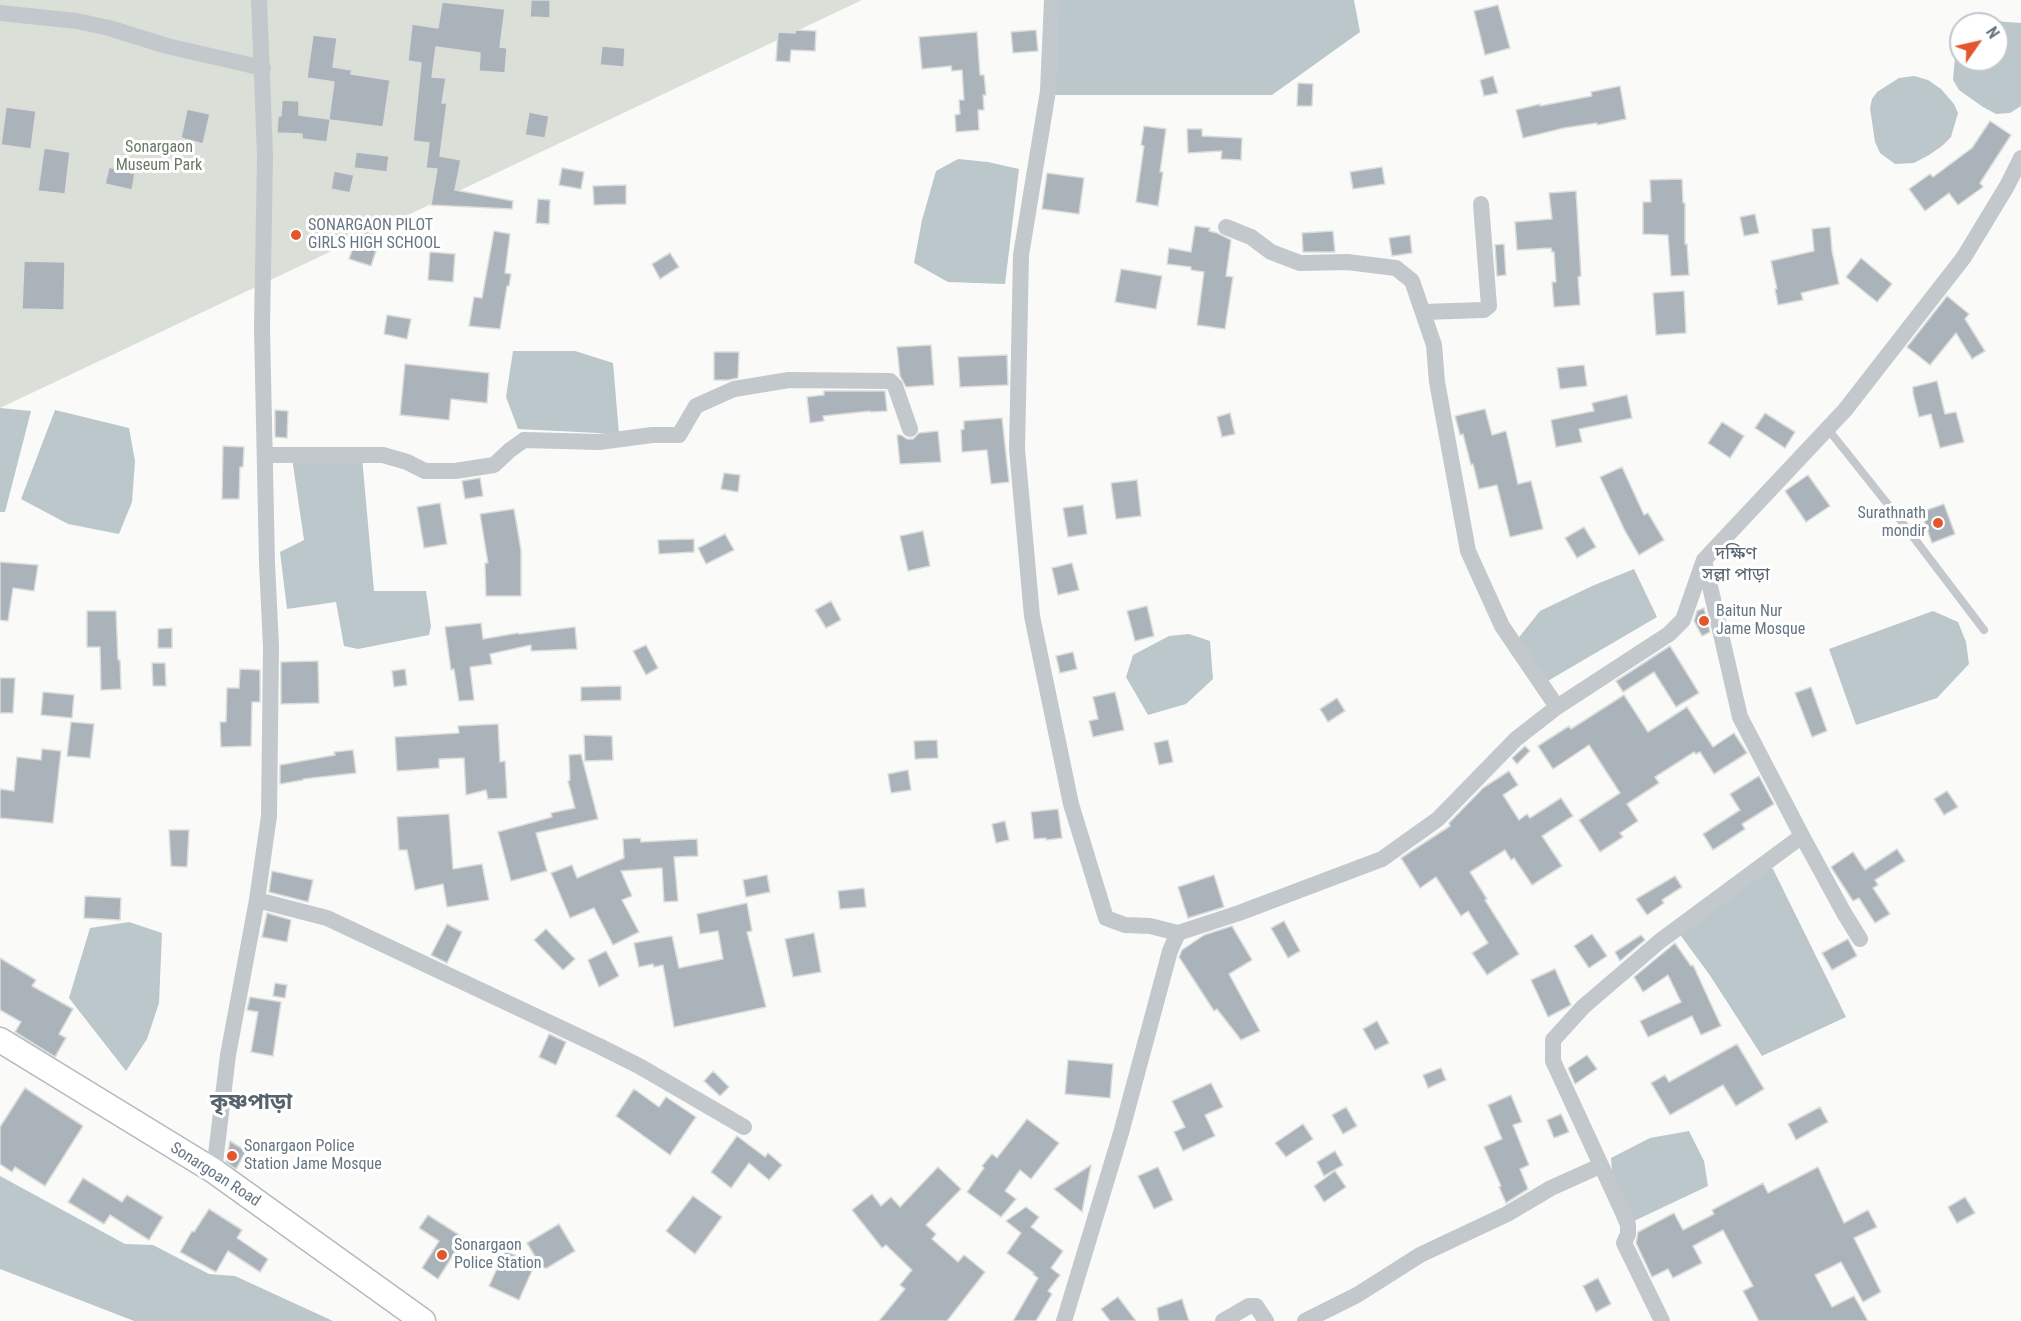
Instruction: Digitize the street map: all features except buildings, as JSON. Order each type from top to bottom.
[{"type":"main road","name":"Sonargoan Road","points":[[0,1040],[213,1171],[417,1319]]},
{"type":"street","points":[[213,1171],[228,1055],[270,816],[271,646],[262,328],[265,156],[260,0]]},
{"type":"street","points":[[1052,0],[1048,91],[1021,255],[1017,448],[1032,616],[1071,804],[1106,918],[1125,926],[1150,926],[1178,933],[1239,913],[1382,859],[1438,819],[1516,740],[1557,707],[1669,634],[1683,620],[1704,560],[1845,410],[1964,257],[2014,185],[2021,158]]},
{"type":"street","points":[[0,14],[77,21],[110,28],[166,46],[263,68]]},
{"type":"street","points":[[1423,312],[1484,310],[1489,306],[1481,204]]},
{"type":"street","points":[[1226,227],[1251,237],[1271,252],[1300,264],[1347,262],[1396,268],[1412,281],[1434,345],[1437,382],[1468,551],[1502,626],[1557,707]]},
{"type":"street","points":[[265,455],[383,454],[425,471],[454,471],[494,465],[524,441],[599,442],[652,435],[679,435],[696,406],[734,388],[789,380],[890,381],[895,386],[910,429]]},
{"type":"street","points":[[1704,560],[1740,717],[1802,837],[1860,939]]},
{"type":"street","points":[[1662,1321],[1624,1243],[1628,1234],[1628,1225],[1553,1061],[1553,1040],[1583,1007],[1660,941],[1802,837]]},
{"type":"street","points":[[257,900],[327,918],[639,1065],[744,1127]]},
{"type":"street","points":[[1064,1321],[1121,1133],[1170,951],[1178,933]]},
{"type":"street","points":[[1305,1321],[1357,1295],[1420,1254],[1507,1214],[1551,1188],[1600,1166]]},
{"type":"street","points":[[1223,1321],[1249,1306],[1256,1306],[1266,1321]]},
{"type":"lane","points":[[1827,428],[1984,630]]},
{"type":"green space","name":"Sonargaon Museum Park","points":[[0,0],[862,0],[0,408]]},
{"type":"shaded area","points":[[1055,0],[1354,0],[1360,32],[1272,95],[1055,95]]},
{"type":"shaded area","points":[[2009,22],[2021,23],[2021,106],[2010,113],[1996,114],[1959,90],[1953,80],[1954,72],[2009,72]]},
{"type":"shaded area","points":[[1914,76],[1928,80],[1941,89],[1954,104],[1958,113],[1951,137],[1942,146],[1914,163],[1895,164],[1880,153],[1875,142],[1870,108],[1877,92],[1899,78]]},
{"type":"shaded area","points":[[958,159],[988,162],[1019,169],[1005,284],[948,282],[914,263],[922,220],[936,171]]},
{"type":"shaded area","points":[[513,351],[575,351],[613,363],[619,434],[518,429],[506,397]]},
{"type":"shaded area","points":[[0,408],[31,411],[5,512],[0,512]]},
{"type":"shaded area","points":[[55,410],[129,428],[135,461],[132,502],[119,534],[68,524],[21,499]]},
{"type":"shaded area","points":[[362,457],[374,591],[426,591],[431,626],[429,635],[358,649],[344,646],[336,602],[287,609],[280,552],[304,540],[292,458]]},
{"type":"shaded area","points":[[1634,569],[1657,617],[1546,682],[1516,641],[1540,611]]},
{"type":"shaded area","points":[[1933,611],[1958,622],[1966,642],[1969,664],[1937,698],[1856,725],[1829,649]]},
{"type":"shaded area","points":[[1189,634],[1210,641],[1213,679],[1186,704],[1148,715],[1126,677],[1133,655],[1169,636]]},
{"type":"shaded area","points":[[1767,866],[1773,869],[1846,1017],[1762,1056],[1709,974],[1678,932]]},
{"type":"shaded area","points":[[129,922],[162,933],[159,1003],[147,1039],[126,1071],[69,998],[90,928]]},
{"type":"shaded area","points":[[1689,1131],[1704,1161],[1708,1186],[1634,1221],[1613,1188],[1611,1158],[1650,1138]]},
{"type":"shaded area","points":[[0,1176],[125,1244],[153,1245],[209,1274],[235,1276],[333,1321],[134,1321],[0,1269]]},
{"type":"place","name":"SONARGAON PILOT GIRLS HIGH SCHOOL","points":[[296,235]]},
{"type":"place","name":"Surathnath mondir","points":[[1938,523]]},
{"type":"place","name":"Baitun Nur Jame Mosque","points":[[1704,621]]},
{"type":"place","name":"Sonargaon Police Station Jame Mosque","points":[[232,1156]]},
{"type":"place","name":"Sonargaon Police Station","points":[[442,1255]]},
{"type":"district","name":"দক্ষিণ সল্লা পাড়া","points":[[1736,564]]},
{"type":"district","name":"কৃষ্ণপাড়া","points":[[251,1103]]}]
